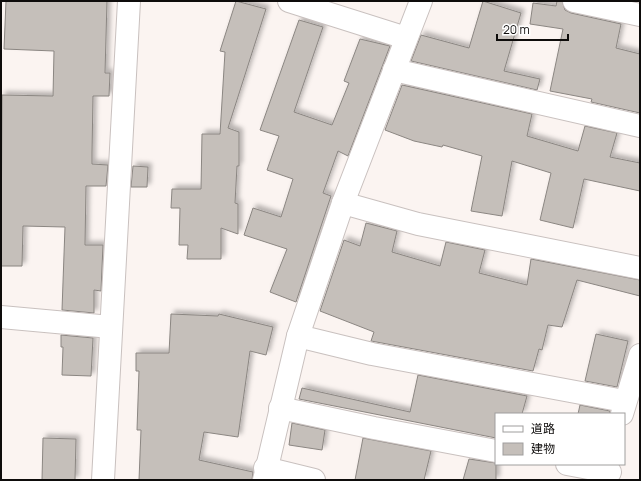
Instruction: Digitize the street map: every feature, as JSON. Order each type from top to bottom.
[{"type":"street","points":[[103,480],[129,1]]},
{"type":"street","points":[[289,1],[406,38]]},
{"type":"street","points":[[314,480],[264,474],[298,336],[343,202],[421,1]]},
{"type":"street","points":[[574,1],[640,16]]},
{"type":"street","points":[[394,70],[640,126]]},
{"type":"street","points":[[343,202],[418,224],[640,268]]},
{"type":"street","points":[[1,317],[111,327]]},
{"type":"street","points":[[298,336],[372,354],[623,408],[640,355]]},
{"type":"street","points":[[280,408],[374,428],[495,451]]},
{"type":"street","points":[[572,465],[610,472]]},
{"type":"building","points":[[6,1],[107,1],[105,73],[110,73],[109,96],[93,96],[92,153],[92,164],[108,165],[106,186],[86,186],[85,245],[103,245],[101,291],[94,290],[94,313],[62,310],[65,227],[23,226],[22,266],[1,266],[2,95],[53,96],[54,51],[4,49]]},
{"type":"building","points":[[236,1],[266,9],[228,128],[239,132],[239,166],[237,166],[235,203],[238,204],[238,234],[221,228],[221,259],[187,259],[188,245],[179,245],[180,208],[171,208],[172,189],[201,189],[202,134],[220,134],[225,52],[220,51]]},
{"type":"building","points":[[483,1],[521,13],[504,71],[540,79],[537,90],[411,61],[421,35],[469,48]]},
{"type":"building","points":[[557,1],[562,1],[565,10],[571,13],[621,24],[616,48],[640,54],[640,113],[591,102],[592,99],[550,91],[563,29],[530,24],[533,3],[556,6]]},
{"type":"building","points":[[299,20],[323,27],[294,112],[332,125],[349,83],[344,81],[360,39],[390,46],[348,156],[338,151],[323,193],[331,196],[296,302],[270,292],[287,249],[244,235],[253,208],[281,217],[293,179],[267,170],[279,136],[260,130]]},
{"type":"building","points":[[402,85],[532,114],[527,136],[578,151],[585,126],[617,133],[610,157],[640,163],[640,191],[584,179],[573,228],[540,220],[551,173],[512,161],[502,216],[471,211],[482,156],[443,145],[442,147],[414,141],[385,130]]},
{"type":"building","points":[[133,166],[148,167],[147,187],[131,187]]},
{"type":"building","points":[[366,223],[397,231],[392,252],[440,266],[446,242],[485,250],[479,273],[527,285],[531,259],[640,280],[640,296],[577,280],[562,327],[548,325],[542,350],[539,349],[533,371],[371,341],[374,332],[320,311],[344,240],[360,246]]},
{"type":"building","points":[[171,314],[218,316],[219,314],[273,327],[266,355],[250,351],[238,437],[204,432],[199,460],[253,472],[252,480],[139,480],[141,430],[137,430],[139,371],[136,371],[136,353],[169,353]]},
{"type":"building","points":[[596,334],[628,341],[617,387],[585,381]]},
{"type":"building","points":[[61,335],[93,338],[91,376],[62,375],[63,347],[61,347]]},
{"type":"building","points":[[418,375],[527,396],[522,413],[495,413],[495,438],[299,399],[302,388],[410,412]]},
{"type":"building","points":[[580,405],[610,411],[610,413],[578,413]]},
{"type":"building","points":[[292,423],[325,430],[322,450],[289,445]]},
{"type":"building","points":[[43,438],[76,439],[75,480],[42,480]]},
{"type":"building","points":[[363,438],[431,451],[424,480],[355,480]]},
{"type":"building","points":[[469,459],[495,463],[496,480],[463,480]]}]
